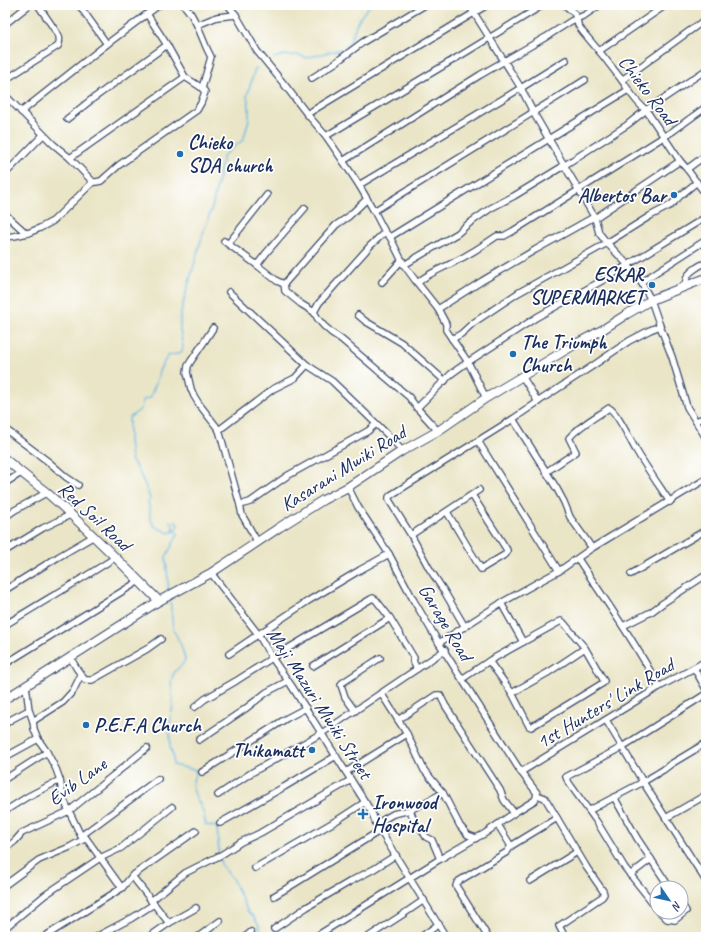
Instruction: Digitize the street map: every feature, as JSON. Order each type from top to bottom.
[{"type":"main road","name":"Kasarani Mwiki Road","points":[[5,699],[159,601],[211,573],[257,541],[323,500],[348,487],[402,451],[438,431],[486,398],[522,376],[651,300],[706,278]]},
{"type":"main road","name":"Red Soil Road","points":[[5,459],[94,536],[159,601]]},
{"type":"street","points":[[5,24],[29,5]]},
{"type":"street","points":[[5,80],[58,46],[60,43],[59,36],[38,5]]},
{"type":"street","points":[[79,5],[107,44]]},
{"type":"street","points":[[21,112],[159,5]]},
{"type":"street","points":[[184,5],[197,25],[211,56],[202,88]]},
{"type":"street","points":[[228,5],[236,15],[257,51],[326,136],[359,185],[384,232],[390,237],[403,262],[438,309],[446,324],[446,330],[468,362],[486,398]]},
{"type":"street","points":[[312,78],[363,42],[425,5]]},
{"type":"street","points":[[469,5],[521,88],[533,112],[594,217],[599,233],[628,264],[651,300],[672,357],[687,407],[706,438]]},
{"type":"street","points":[[307,114],[487,5]]},
{"type":"street","points":[[326,136],[543,5]]},
{"type":"street","name":"Chieko Road","points":[[565,5],[574,13],[578,25],[622,80],[640,106],[646,110],[680,161],[706,195]]},
{"type":"street","points":[[343,161],[480,76],[566,24],[586,15],[600,5]]},
{"type":"street","points":[[599,51],[666,5]]},
{"type":"street","points":[[5,237],[26,233],[53,221],[93,182],[100,181],[119,165],[197,110],[205,92],[202,88],[185,77],[147,14]]},
{"type":"street","points":[[197,25],[216,17],[236,15]]},
{"type":"street","points":[[622,80],[706,19]]},
{"type":"street","points":[[67,119],[167,45]]},
{"type":"street","points":[[359,185],[566,60]]},
{"type":"street","points":[[382,282],[403,262],[458,233],[491,208],[564,166],[706,70]]},
{"type":"street","points":[[70,158],[185,77]]},
{"type":"street","points":[[374,211],[585,80]]},
{"type":"street","points":[[390,237],[628,90]]},
{"type":"street","points":[[5,95],[43,135],[70,158],[93,182]]},
{"type":"street","points":[[418,283],[428,275],[456,262],[497,236],[504,236],[513,231],[673,131],[706,107]]},
{"type":"street","points":[[5,174],[43,135]]},
{"type":"street","points":[[687,169],[706,155]]},
{"type":"street","points":[[438,309],[482,281],[594,217],[680,161]]},
{"type":"street","points":[[452,339],[518,293],[671,205],[697,182]]},
{"type":"street","points":[[267,195],[226,242],[284,284]]},
{"type":"street","points":[[367,199],[348,217],[336,225],[284,284],[285,291],[314,312],[317,318],[334,334],[409,396],[417,408],[438,431]]},
{"type":"street","points":[[258,265],[271,247],[305,208]]},
{"type":"street","points":[[5,214],[26,233]]},
{"type":"street","points":[[417,408],[451,374],[468,362],[537,317],[706,217]]},
{"type":"street","points":[[314,312],[319,303],[384,232]]},
{"type":"street","points":[[640,282],[706,240]]},
{"type":"street","points":[[684,287],[689,274],[702,264],[706,263]]},
{"type":"street","points":[[229,292],[307,365],[332,381],[392,439],[402,451]]},
{"type":"street","points":[[358,315],[365,321],[402,343],[444,381]]},
{"type":"street","points":[[465,627],[390,500],[391,495],[513,420],[629,341],[660,326]]},
{"type":"street","points":[[213,328],[188,366],[191,389],[198,404],[219,430],[242,515],[257,541]]},
{"type":"street","points":[[219,430],[273,390],[295,378],[307,365]]},
{"type":"street","points":[[522,376],[538,402]]},
{"type":"street","points":[[546,472],[576,452],[569,438],[609,408],[612,410],[670,502]]},
{"type":"street","points":[[696,421],[706,417]]},
{"type":"street","points":[[513,420],[557,489],[570,517],[592,548]]},
{"type":"street","points":[[240,506],[250,502],[287,476],[376,424]]},
{"type":"street","points":[[5,429],[78,485]]},
{"type":"street","points":[[478,441],[559,571]]},
{"type":"street","points":[[5,483],[21,473]]},
{"type":"street","points":[[440,643],[706,479]]},
{"type":"street","name":"Garage Road","points":[[348,487],[358,507],[390,554],[414,601],[462,679],[537,795],[545,798],[577,852],[603,891],[604,894],[602,897],[559,926],[565,937]]},
{"type":"street","points":[[411,535],[479,490]]},
{"type":"street","points":[[5,517],[46,493]]},
{"type":"street","points":[[446,512],[481,569],[506,554],[507,550],[472,495]]},
{"type":"street","points":[[5,551],[43,528],[70,515]]},
{"type":"street","points":[[631,574],[706,530]]},
{"type":"street","points":[[5,590],[94,536]]},
{"type":"street","points":[[229,654],[308,601],[390,554]]},
{"type":"street","points":[[5,626],[116,557]]},
{"type":"street","points":[[578,559],[623,626],[659,687]]},
{"type":"street","name":"Maji Mazuri Mwiki Street","points":[[211,573],[258,634],[272,658],[306,708],[366,803],[376,824],[446,937]]},
{"type":"street","points":[[623,626],[651,612],[706,576]]},
{"type":"street","points":[[5,664],[139,581]]},
{"type":"street","points":[[195,707],[205,699],[272,658],[374,598],[390,618],[414,658],[413,661],[417,669]]},
{"type":"street","points":[[502,604],[523,642]]},
{"type":"street","points":[[313,666],[390,618]]},
{"type":"street","points":[[462,679],[489,661],[561,621],[585,648],[604,681],[531,727],[529,726],[512,693],[489,661]]},
{"type":"street","points":[[70,658],[85,680],[92,680],[161,639]]},
{"type":"street","points":[[512,693],[549,672],[585,648]]},
{"type":"street","points":[[218,795],[251,773],[322,733],[445,650]]},
{"type":"street","points":[[355,711],[345,697],[341,685],[380,658]]},
{"type":"street","name":"1st Hunters' Link Road","points":[[521,772],[659,687],[706,661]]},
{"type":"street","points":[[694,668],[706,689]]},
{"type":"street","points":[[33,721],[63,702],[73,691],[81,675]]},
{"type":"street","points":[[199,740],[245,709],[266,692],[288,681]]},
{"type":"street","points":[[26,686],[29,710],[33,721],[34,730],[47,752],[60,780],[63,798],[69,811],[84,837],[122,888]]},
{"type":"street","points":[[381,693],[407,734],[424,770],[443,793],[460,826],[468,835],[476,838]]},
{"type":"street","points":[[649,898],[630,874],[590,810],[566,777],[622,746],[706,694]]},
{"type":"street","points":[[398,720],[436,695],[440,695],[500,791],[504,800],[514,813]]},
{"type":"street","points":[[202,772],[287,718],[306,708]]},
{"type":"street","points":[[5,724],[29,710]]},
{"type":"street","points":[[606,720],[643,782],[706,881]]},
{"type":"street","points":[[346,772],[407,734]]},
{"type":"street","points":[[5,757],[38,739]]},
{"type":"street","points":[[590,810],[643,782],[706,743]]},
{"type":"street","name":"Evib Lane","points":[[5,849],[22,833],[69,811],[147,748]]},
{"type":"street","points":[[5,780],[47,752]]},
{"type":"street","points":[[220,823],[336,756]]},
{"type":"street","points":[[5,885],[39,860],[70,847],[158,779]]},
{"type":"street","points":[[5,811],[27,797],[60,780]]},
{"type":"street","points":[[96,937],[132,918],[152,903],[185,873],[291,816],[351,780]]},
{"type":"street","points":[[376,824],[393,814],[410,810],[443,793]]},
{"type":"street","points":[[315,937],[410,877],[484,834],[535,800],[537,795]]},
{"type":"street","points":[[614,797],[637,838],[665,880]]},
{"type":"street","points":[[666,818],[705,798]]},
{"type":"street","points":[[255,868],[366,803]]},
{"type":"street","points":[[5,928],[45,895],[100,858],[120,848],[172,807]]},
{"type":"street","points":[[410,810],[416,826],[421,828],[426,837],[432,840],[440,859]]},
{"type":"street","points":[[488,937],[456,886],[456,883],[508,852],[512,846],[556,818]]},
{"type":"street","points":[[498,825],[512,846]]},
{"type":"street","points":[[274,896],[381,830]]},
{"type":"street","points":[[44,937],[122,888],[132,876],[196,831]]},
{"type":"street","points":[[530,881],[577,852]]},
{"type":"street","points":[[274,929],[307,907],[396,855]]},
{"type":"street","points":[[630,874],[651,859]]},
{"type":"street","points":[[132,876],[169,923]]},
{"type":"street","points":[[368,937],[424,900]]},
{"type":"street","points":[[149,937],[157,935],[169,923],[196,908]]},
{"type":"street","points":[[198,937],[220,921]]},
{"type":"street","points":[[421,937],[439,924]]},
{"type":"street","points":[[245,937],[251,932]]},
{"type":"waterway","points":[[274,58],[284,55],[297,55],[306,58],[345,48],[350,42],[358,21],[370,5]]},
{"type":"waterway","points":[[169,593],[166,557],[178,534],[175,531],[169,533],[154,526],[150,518],[148,503],[150,499],[148,492],[131,459],[129,418],[141,409],[143,400],[150,398],[159,371],[168,356],[180,353],[182,351],[183,347],[180,330],[180,317],[184,300],[204,230],[212,208],[223,157],[227,152],[243,140],[245,134],[249,119],[247,96],[255,69],[257,68]]},
{"type":"waterway","points":[[170,521],[173,524],[173,532]]},
{"type":"waterway","points":[[175,521],[178,525],[175,531]]},
{"type":"waterway","points":[[170,598],[173,629],[181,645],[185,659],[183,664],[175,671],[171,680],[173,705],[170,724],[170,747],[173,756],[173,765],[196,770],[192,785],[203,811],[206,825],[217,827],[219,853]]},
{"type":"waterway","points":[[220,857],[221,865],[232,878],[248,912],[253,916],[259,925],[259,928],[267,937]]},
{"type":"place","name":"Chieko SDA church","points":[[180,154]]},
{"type":"place","name":"Albertos Bar","points":[[674,195]]},
{"type":"place","name":"ESKAR SUPERMARKET","points":[[652,285]]},
{"type":"place","name":"The Triumph Church","points":[[513,354]]},
{"type":"place","name":"P.E.F.A Church","points":[[86,725]]},
{"type":"place","name":"Thikamatt","points":[[312,750]]},
{"type":"place","name":"Ironwood Hospital","points":[[363,814]]}]
